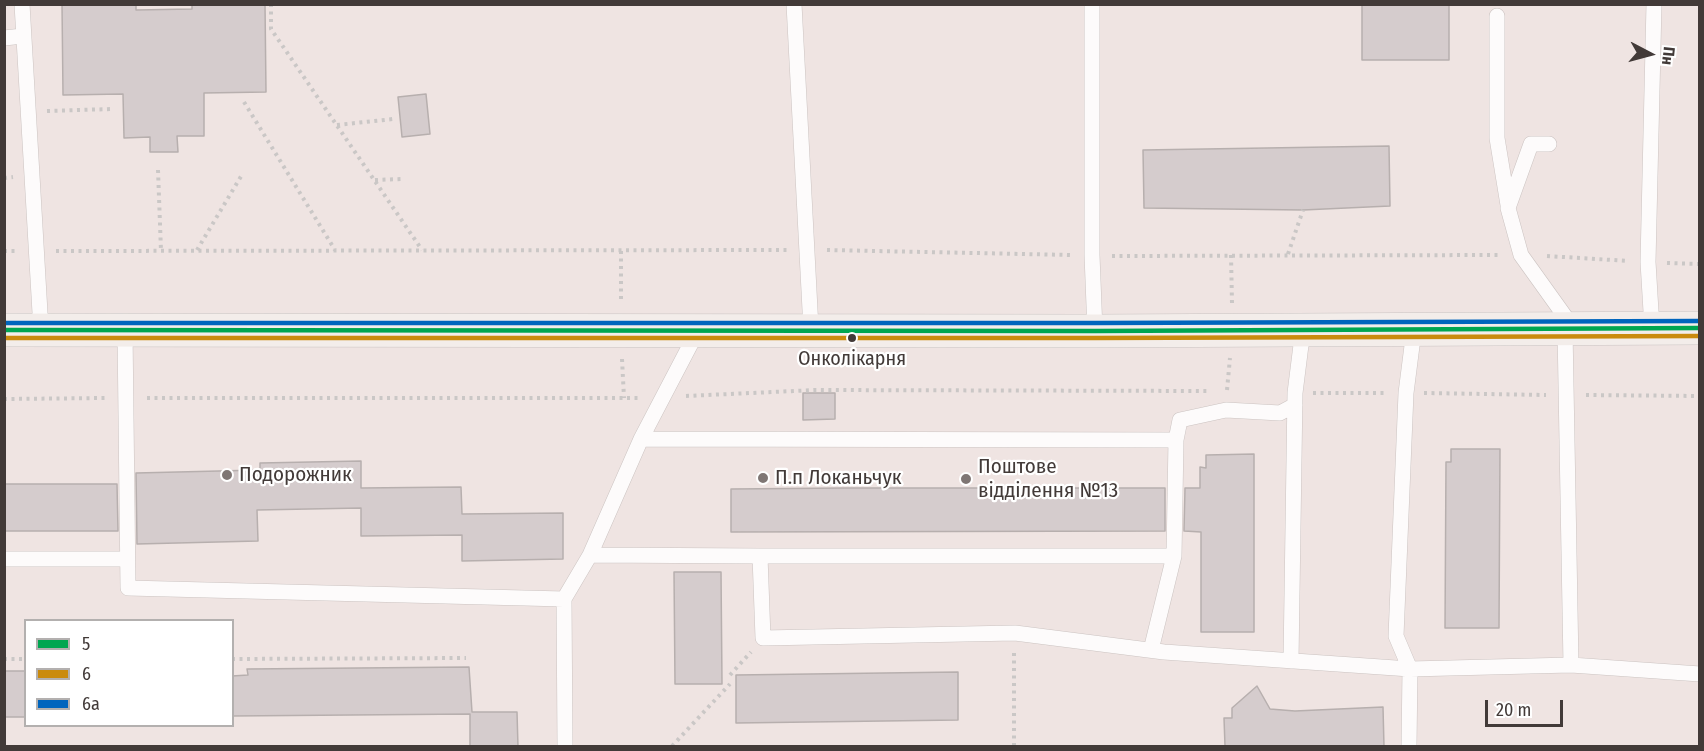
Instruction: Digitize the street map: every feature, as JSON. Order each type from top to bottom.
[{"type":"main road","points":[[4,330],[1095,331],[1700,328]]},
{"type":"lane","points":[[22,4],[41,330]]},
{"type":"lane","points":[[794,4],[811,329]]},
{"type":"lane","points":[[1092,4],[1092,255],[1095,331]]},
{"type":"lane","points":[[1652,328],[1648,262],[1654,4]]},
{"type":"lane","points":[[1497,16],[1497,138],[1508,208],[1521,255],[1570,329],[1566,395],[1571,665]]},
{"type":"lane","points":[[4,38],[23,36]]},
{"type":"lane","points":[[1508,208],[1531,144],[1548,144]]},
{"type":"lane","points":[[1291,661],[1295,399],[1303,329]]},
{"type":"lane","points":[[125,330],[128,588],[564,599]]},
{"type":"lane","points":[[566,747],[564,599],[590,555],[641,439],[698,330]]},
{"type":"lane","points":[[1409,747],[1410,669],[1396,636],[1406,393],[1414,330]]},
{"type":"lane","points":[[1151,650],[1174,556],[1176,440],[1180,420],[1226,410],[1280,413],[1295,399]]},
{"type":"lane","points":[[641,439],[1176,440]]},
{"type":"lane","points":[[590,555],[1174,556]]},
{"type":"lane","points":[[760,556],[763,638],[1015,633],[1151,650],[1410,669],[1571,665],[1700,674]]},
{"type":"lane","points":[[4,559],[126,559]]},
{"type":"path","points":[[271,4],[271,29],[423,250]]},
{"type":"path","points":[[244,102],[336,251]]},
{"type":"path","points":[[28,112],[112,109]]},
{"type":"path","points":[[337,125],[393,119]]},
{"type":"path","points":[[158,170],[161,251]]},
{"type":"path","points":[[196,251],[243,173]]},
{"type":"path","points":[[374,180],[401,178]]},
{"type":"path","points":[[1288,254],[1303,210]]},
{"type":"path","points":[[4,251],[807,250],[1092,255],[1521,255],[1700,264]]},
{"type":"path","points":[[4,399],[664,397],[816,390],[1239,391]]},
{"type":"path","points":[[1295,399],[1406,393],[1700,396]]},
{"type":"path","points":[[1014,747],[1015,633]]},
{"type":"path","points":[[730,675],[763,638]]},
{"type":"path","points":[[234,659],[466,658]]},
{"type":"path","points":[[4,659],[24,659]]},
{"type":"path","points":[[672,747],[730,684]]},
{"type":"building","points":[[62,4],[136,4],[136,10],[192,9],[192,4],[265,4],[266,92],[204,93],[204,136],[177,136],[178,152],[150,152],[150,137],[124,138],[123,94],[63,95]]},
{"type":"building","points":[[1362,4],[1449,4],[1449,60],[1362,60]]},
{"type":"building","points":[[426,94],[430,134],[402,137],[398,97]]},
{"type":"building","points":[[1389,146],[1390,206],[1303,210],[1144,208],[1143,150]]},
{"type":"building","points":[[803,393],[835,393],[835,419],[803,420]]},
{"type":"building","points":[[1451,449],[1500,449],[1499,628],[1445,628],[1446,462],[1451,462]]},
{"type":"building","points":[[1254,454],[1254,632],[1201,632],[1201,532],[1184,531],[1185,488],[1200,488],[1200,467],[1206,468],[1206,455]]},
{"type":"building","points":[[361,461],[361,488],[461,487],[462,514],[563,513],[563,559],[462,561],[462,535],[361,536],[361,508],[257,510],[258,541],[137,544],[136,473],[260,470],[260,463]]},
{"type":"building","points":[[4,484],[117,484],[118,531],[4,531]]},
{"type":"building","points":[[1165,488],[1165,531],[731,532],[731,489]]},
{"type":"building","points":[[674,572],[721,572],[722,684],[675,684]]},
{"type":"building","points":[[469,667],[472,712],[517,712],[518,747],[470,747],[470,714],[234,716],[234,676],[248,675],[247,669]]},
{"type":"building","points":[[4,671],[24,671],[24,717],[4,717]]},
{"type":"building","points":[[958,672],[958,720],[736,723],[736,675]]},
{"type":"building","points":[[1257,686],[1270,709],[1295,711],[1383,707],[1384,747],[1225,746],[1224,718],[1232,718],[1232,708]]},
{"type":"transit line","name":"6а","points":[[4,323],[1700,321]]},
{"type":"transit line","name":"5","points":[[4,330],[1095,331],[1700,328]]},
{"type":"transit line","name":"6","points":[[4,338],[1700,336]]},
{"type":"place","name":"Онколікарня","points":[[852,338]]},
{"type":"place","name":"Подорожник","points":[[227,475]]},
{"type":"place","name":"П.п Локаньчук","points":[[763,478]]},
{"type":"place","name":"Поштове відділення №13","points":[[966,479]]}]
